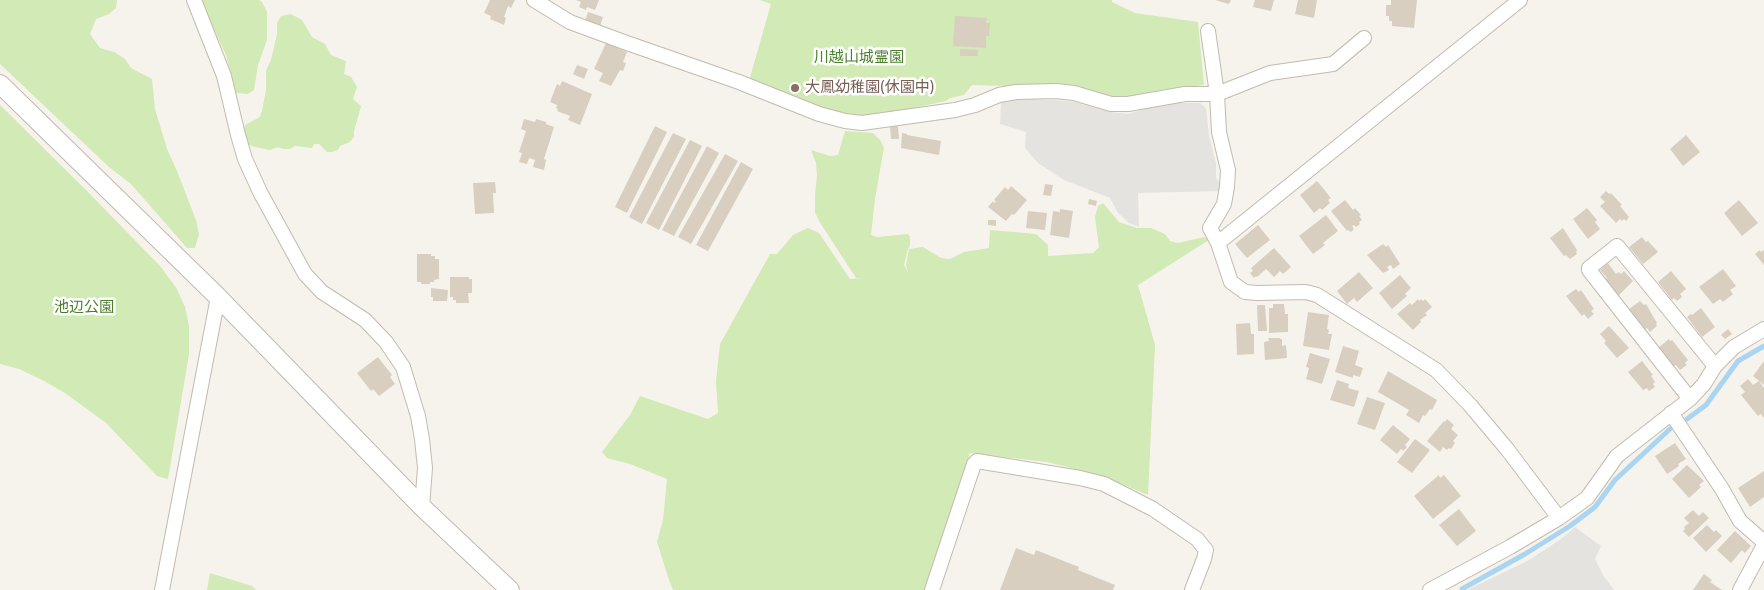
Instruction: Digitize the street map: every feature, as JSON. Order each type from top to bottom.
[{"type":"street","points":[[194,0],[224,76],[245,158],[260,192],[305,274],[322,292],[365,320],[386,342],[403,367],[418,416],[422,439],[425,468],[422,507]]},
{"type":"street","points":[[534,0],[570,22],[740,82],[819,114],[845,122],[862,123],[955,110],[975,105],[999,95],[1016,92],[1056,91],[1074,93],[1111,104],[1128,104],[1185,94],[1217,94],[1270,73],[1333,64],[1364,38]]},
{"type":"street","points":[[1218,243],[1520,0]]},
{"type":"street","points":[[1208,31],[1217,94],[1219,132],[1228,170],[1224,204],[1210,228],[1218,243],[1231,282],[1245,292],[1306,292],[1317,295],[1436,370],[1470,405],[1507,449],[1559,518]]},
{"type":"street","points":[[0,84],[218,297],[422,507],[510,590]]},
{"type":"street","points":[[1690,399],[1589,268],[1617,246],[1715,366]]},
{"type":"street","points":[[162,590],[218,297]]},
{"type":"street","points":[[1430,590],[1510,547],[1559,518],[1587,498],[1618,456],[1690,399],[1704,384],[1715,366],[1734,347],[1764,329]]},
{"type":"street","points":[[1671,413],[1722,489],[1740,521],[1764,544],[1755,565],[1740,590]]},
{"type":"street","points":[[932,590],[974,464],[977,461],[1080,478],[1104,484],[1153,509],[1197,538],[1206,550],[1192,590]]},
{"type":"green space","points":[[0,0],[117,0],[116,8],[109,14],[96,19],[90,34],[100,48],[114,52],[125,59],[131,68],[152,79],[155,109],[167,149],[196,220],[199,234],[195,248],[187,248],[131,184],[109,167],[0,64]]},
{"type":"green space","points":[[200,0],[259,0],[262,2],[267,12],[267,40],[258,65],[254,90],[248,94],[236,93],[226,55]]},
{"type":"green space","name":"川越山城霊園","points":[[760,0],[1112,0],[1112,2],[1135,13],[1198,22],[1204,85],[1160,90],[1124,99],[1054,84],[972,85],[964,95],[950,98],[946,101],[880,115],[860,116],[845,114],[800,101],[749,81],[771,4]]},
{"type":"green space","points":[[291,14],[302,20],[312,37],[325,44],[331,55],[346,61],[344,74],[351,77],[357,87],[353,99],[361,106],[354,137],[350,142],[332,152],[327,152],[319,144],[314,144],[312,148],[295,146],[290,149],[278,147],[270,150],[249,145],[246,137],[245,125],[260,117],[262,111],[266,90],[266,70],[271,60],[277,34],[277,23],[281,16]]},
{"type":"green space","name":"池辺公園","points":[[0,105],[161,267],[177,289],[185,307],[189,326],[189,354],[168,479],[157,476],[106,423],[65,393],[19,369],[0,364]]},
{"type":"green space","points":[[845,131],[873,133],[884,147],[871,235],[877,237],[908,234],[910,246],[908,249],[904,265],[908,272],[906,265],[909,249],[923,247],[941,258],[950,259],[964,252],[989,248],[990,230],[1036,234],[1048,245],[1048,256],[1093,253],[1099,247],[1095,217],[1098,206],[1103,203],[1119,222],[1137,228],[1151,228],[1165,234],[1170,241],[1178,243],[1204,237],[1209,240],[1138,285],[1155,345],[1148,495],[1103,476],[1047,462],[970,453],[925,590],[673,590],[657,542],[663,520],[667,479],[630,464],[607,458],[602,452],[630,415],[640,396],[708,419],[718,413],[716,381],[720,344],[770,254],[777,254],[793,235],[808,228],[819,233],[850,279],[863,278],[856,278],[815,212],[817,176],[816,163],[811,150],[830,156],[838,155]]},
{"type":"green space","points":[[210,573],[252,586],[256,590],[207,590]]},
{"type":"shaded area","points":[[1027,99],[1074,102],[1110,112],[1128,114],[1164,103],[1200,103],[1206,108],[1209,136],[1216,163],[1216,178],[1223,187],[1222,191],[1138,193],[1139,227],[1129,223],[1118,213],[1110,198],[1064,180],[1038,163],[1025,148],[1026,132],[1000,124],[1001,103],[1004,101]]},
{"type":"shaded area","points":[[1575,527],[1601,546],[1595,559],[1603,575],[1614,590],[1467,590],[1529,560],[1561,539]]},
{"type":"building","points":[[490,0],[515,0],[511,8],[508,6],[504,17],[506,18],[504,25],[490,19],[491,16],[484,13]]},
{"type":"building","points":[[576,0],[599,0],[595,10],[587,7],[586,10],[579,7],[581,2]]},
{"type":"building","points":[[1215,0],[1231,0],[1229,4]]},
{"type":"building","points":[[1255,0],[1274,0],[1271,11],[1253,7]]},
{"type":"building","points":[[1298,0],[1317,0],[1314,18],[1295,14]]},
{"type":"building","points":[[1391,0],[1417,0],[1414,28],[1392,26],[1389,16],[1386,16],[1386,5],[1391,5]]},
{"type":"building","points":[[588,12],[603,17],[600,26],[585,21]]},
{"type":"building","points":[[955,16],[987,18],[986,23],[990,23],[989,36],[986,36],[986,48],[953,46]]},
{"type":"building","points":[[606,43],[627,52],[623,62],[626,63],[623,71],[620,70],[611,86],[599,81],[603,73],[594,69]]},
{"type":"building","points":[[960,49],[978,50],[978,56],[960,56]]},
{"type":"building","points":[[577,65],[588,69],[584,79],[573,74]]},
{"type":"building","points":[[562,81],[592,94],[580,125],[568,120],[570,116],[557,111],[557,105],[550,102],[557,84],[560,86]]},
{"type":"building","points":[[524,119],[535,122],[536,119],[554,127],[544,159],[546,160],[544,170],[533,167],[535,160],[529,158],[527,164],[519,162],[522,153],[519,152],[526,131],[521,129]]},
{"type":"building","points":[[655,126],[667,132],[627,213],[615,207]]},
{"type":"building","points":[[898,126],[899,139],[891,139],[890,127]]},
{"type":"building","points":[[673,133],[686,139],[642,224],[629,217]]},
{"type":"building","points":[[902,133],[941,141],[939,155],[901,148]]},
{"type":"building","points":[[1686,135],[1700,152],[1683,166],[1670,149]]},
{"type":"building","points":[[690,140],[702,146],[659,230],[646,223]]},
{"type":"building","points":[[707,146],[719,153],[674,236],[662,230]]},
{"type":"building","points":[[725,154],[738,161],[691,244],[678,237]]},
{"type":"building","points":[[741,162],[753,169],[708,251],[696,245]]},
{"type":"building","points":[[1317,181],[1331,198],[1328,200],[1330,203],[1322,210],[1320,208],[1314,213],[1300,195]]},
{"type":"building","points":[[495,182],[496,193],[493,193],[494,213],[475,214],[473,183]]},
{"type":"building","points":[[1045,184],[1053,185],[1051,196],[1043,195]]},
{"type":"building","points":[[1011,186],[1027,200],[1006,221],[988,207],[993,201],[994,203],[996,201],[994,200],[1005,187],[1008,190]]},
{"type":"building","points":[[1606,191],[1609,194],[1611,193],[1622,205],[1620,206],[1629,217],[1626,221],[1620,219],[1616,223],[1600,206],[1605,202],[1600,197]]},
{"type":"building","points":[[1089,199],[1097,201],[1096,206],[1088,204]]},
{"type":"building","points":[[1345,200],[1353,210],[1355,208],[1361,215],[1359,216],[1362,220],[1356,227],[1352,226],[1354,229],[1351,232],[1347,231],[1331,211]]},
{"type":"building","points":[[1739,200],[1758,223],[1742,236],[1724,213]]},
{"type":"building","points":[[1587,208],[1597,220],[1595,222],[1600,229],[1588,239],[1573,219]]},
{"type":"building","points":[[1060,209],[1073,211],[1069,238],[1050,235],[1053,211],[1060,212]]},
{"type":"building","points":[[1028,211],[1047,213],[1045,230],[1026,228]]},
{"type":"building","points":[[1326,215],[1338,231],[1323,243],[1325,245],[1313,254],[1299,236]]},
{"type":"building","points":[[988,220],[996,220],[996,226],[988,225]]},
{"type":"building","points":[[1258,225],[1270,240],[1247,258],[1235,244]]},
{"type":"building","points":[[1563,228],[1577,250],[1577,254],[1570,259],[1566,255],[1564,256],[1550,238]]},
{"type":"building","points":[[1642,237],[1658,252],[1643,264],[1629,247]]},
{"type":"building","points":[[1383,244],[1386,247],[1388,245],[1400,264],[1393,269],[1391,265],[1387,267],[1389,270],[1383,273],[1367,255]]},
{"type":"building","points":[[1274,248],[1291,267],[1283,274],[1280,271],[1274,277],[1266,269],[1254,278],[1250,273],[1253,271],[1251,268]]},
{"type":"building","points":[[1760,250],[1761,252],[1764,250],[1764,265],[1755,254]]},
{"type":"building","points":[[417,254],[431,254],[431,256],[435,256],[435,259],[439,259],[439,279],[430,282],[430,284],[417,282]]},
{"type":"building","points":[[1608,263],[1616,274],[1619,272],[1621,274],[1624,271],[1633,281],[1618,296],[1605,280],[1607,278],[1600,270]]},
{"type":"building","points":[[1723,269],[1736,286],[1730,290],[1733,294],[1723,302],[1720,299],[1713,304],[1699,287]]},
{"type":"building","points":[[1671,271],[1686,289],[1680,294],[1682,297],[1677,301],[1674,298],[1672,300],[1658,282]]},
{"type":"building","points":[[1359,272],[1373,288],[1357,302],[1354,298],[1347,304],[1337,291]]},
{"type":"building","points":[[1400,275],[1411,288],[1405,294],[1407,296],[1392,309],[1379,293]]},
{"type":"building","points":[[450,277],[469,277],[469,279],[472,279],[472,293],[468,293],[469,303],[456,303],[453,297],[450,297]]},
{"type":"building","points":[[431,288],[448,290],[447,301],[433,301]]},
{"type":"building","points":[[1576,289],[1579,292],[1581,290],[1594,309],[1591,311],[1594,314],[1588,319],[1584,314],[1582,316],[1566,296]]},
{"type":"building","points":[[1418,299],[1423,301],[1425,299],[1432,307],[1425,313],[1427,315],[1420,320],[1421,322],[1413,330],[1397,314]]},
{"type":"building","points":[[1640,301],[1644,305],[1646,304],[1657,323],[1657,326],[1650,332],[1647,328],[1644,330],[1629,309]]},
{"type":"building","points":[[1273,304],[1284,304],[1285,314],[1288,314],[1288,332],[1269,333],[1269,308],[1273,308]]},
{"type":"building","points":[[1257,305],[1265,305],[1267,331],[1258,331]]},
{"type":"building","points":[[1701,308],[1715,327],[1702,337],[1687,317]]},
{"type":"building","points":[[1308,312],[1329,315],[1327,329],[1329,330],[1328,334],[1332,334],[1329,350],[1303,346]]},
{"type":"building","points":[[1250,323],[1251,334],[1254,334],[1254,354],[1237,355],[1236,324]]},
{"type":"building","points":[[1609,326],[1629,348],[1617,358],[1604,343],[1606,341],[1600,334]]},
{"type":"building","points":[[1728,329],[1732,334],[1725,339],[1721,335]]},
{"type":"building","points":[[1268,338],[1282,339],[1282,346],[1286,345],[1287,358],[1265,360],[1264,342],[1269,341]]},
{"type":"building","points":[[1669,339],[1670,341],[1672,340],[1688,360],[1685,363],[1687,365],[1680,370],[1676,365],[1674,366],[1659,347]]},
{"type":"building","points":[[1343,346],[1359,351],[1355,365],[1363,368],[1360,377],[1353,375],[1353,378],[1335,372]]},
{"type":"building","points":[[1310,353],[1330,359],[1322,384],[1306,379],[1309,368],[1306,367]]},
{"type":"building","points":[[378,357],[392,375],[390,377],[395,384],[379,396],[373,389],[371,391],[357,373]]},
{"type":"building","points":[[1642,361],[1653,375],[1651,376],[1655,382],[1653,384],[1655,387],[1649,391],[1647,388],[1643,390],[1628,372]]},
{"type":"building","points":[[1764,361],[1764,385],[1753,376]]},
{"type":"building","points":[[1388,371],[1437,400],[1432,410],[1430,409],[1425,416],[1423,415],[1419,423],[1406,415],[1409,410],[1378,392]]},
{"type":"building","points":[[1748,379],[1753,385],[1759,381],[1764,388],[1764,418],[1761,414],[1758,416],[1741,395],[1745,392],[1740,386]]},
{"type":"building","points":[[1337,380],[1349,384],[1348,388],[1359,391],[1354,407],[1330,400]]},
{"type":"building","points":[[1367,397],[1385,403],[1375,430],[1357,424]]},
{"type":"building","points":[[1447,419],[1454,425],[1451,429],[1458,435],[1453,441],[1455,443],[1451,449],[1447,450],[1443,447],[1440,452],[1427,441]]},
{"type":"building","points":[[1393,425],[1410,439],[1405,445],[1407,447],[1403,451],[1401,449],[1397,454],[1380,440]]},
{"type":"building","points":[[1415,439],[1430,450],[1412,473],[1397,462]]},
{"type":"building","points":[[1675,443],[1686,459],[1667,474],[1655,456]]},
{"type":"building","points":[[1687,465],[1704,481],[1699,485],[1701,487],[1689,498],[1672,479]]},
{"type":"building","points":[[1764,471],[1764,497],[1750,507],[1738,488]]},
{"type":"building","points":[[1439,475],[1440,478],[1444,475],[1461,496],[1433,519],[1414,496]]},
{"type":"building","points":[[1459,509],[1476,531],[1457,546],[1439,525]]},
{"type":"building","points":[[1693,510],[1699,516],[1703,512],[1709,518],[1689,537],[1683,531],[1684,527],[1689,523],[1684,518]]},
{"type":"building","points":[[1707,525],[1714,532],[1716,530],[1722,536],[1706,552],[1693,538]]},
{"type":"building","points":[[1735,531],[1751,546],[1745,553],[1742,550],[1731,563],[1717,550]]},
{"type":"building","points":[[1016,548],[1034,555],[1036,550],[1079,567],[1078,570],[1115,585],[1113,590],[1000,590]]},
{"type":"building","points":[[1704,574],[1712,580],[1710,582],[1722,590],[1693,590]]},
{"type":"waterway","points":[[1687,419],[1706,405],[1738,361],[1764,346]]},
{"type":"waterway","points":[[1462,589],[1525,554],[1570,526],[1595,507],[1615,480],[1670,429]]},
{"type":"place","name":"大鳳幼稚園(休園中)","points":[[795,88]]}]
